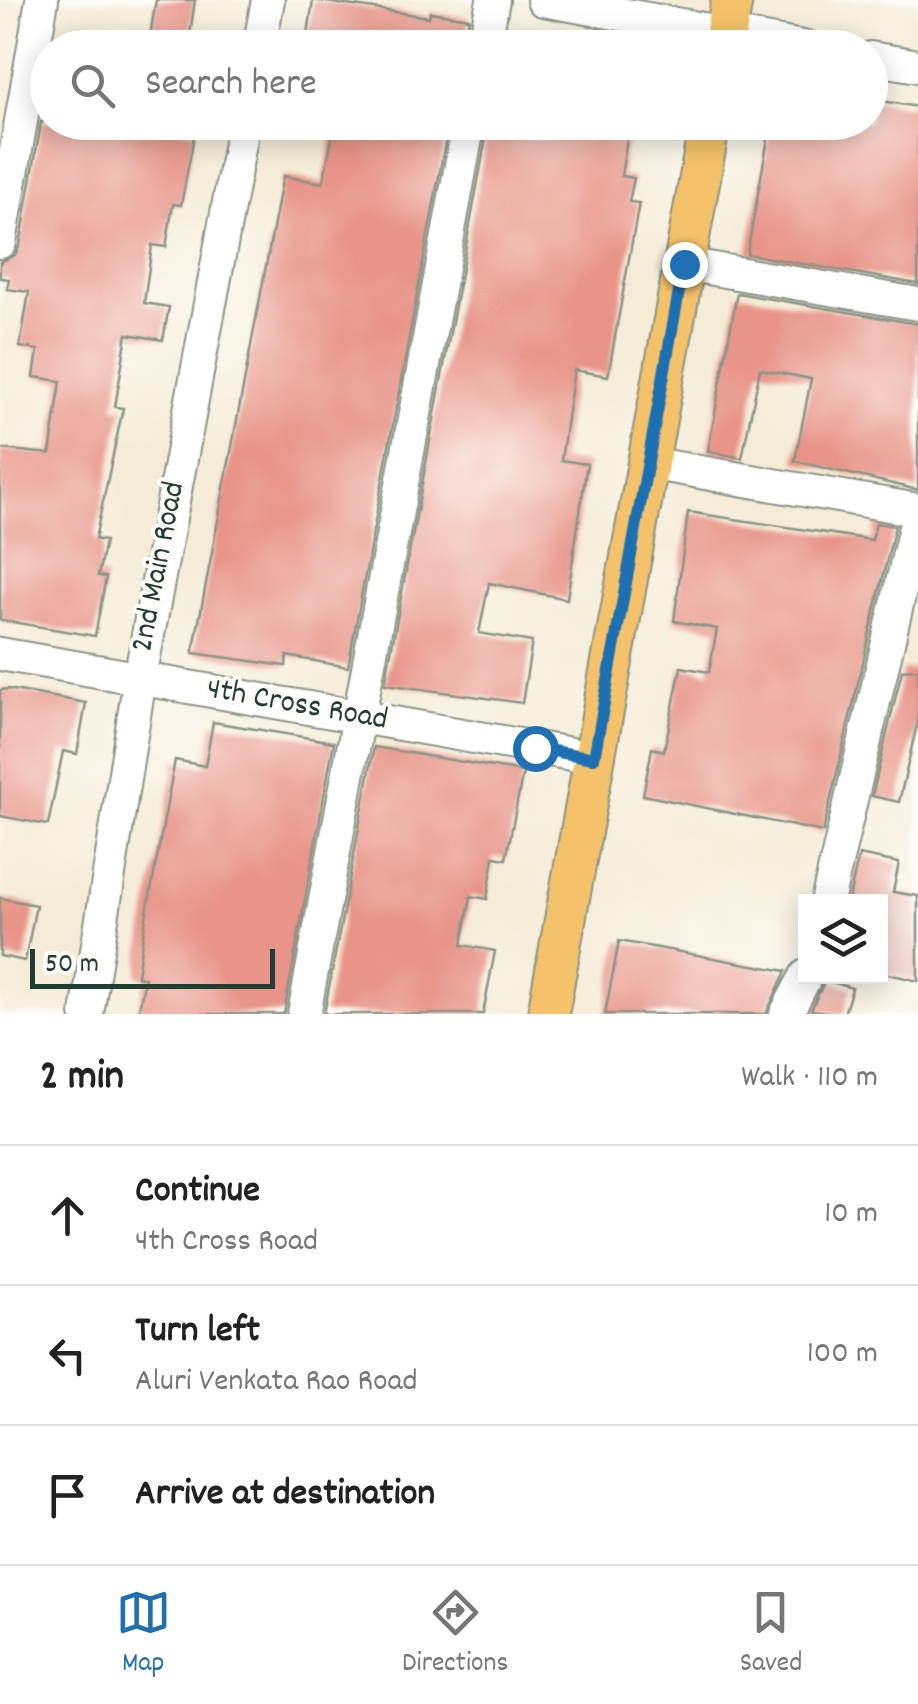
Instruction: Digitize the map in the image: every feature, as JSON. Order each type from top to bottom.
[{"type":"main road","points":[[548,1014],[707,140]]},
{"type":"street","points":[[37,30],[42,0]]},
{"type":"street","points":[[262,30],[268,0]]},
{"type":"street","points":[[487,30],[493,0]]},
{"type":"street","points":[[543,0],[727,27]]},
{"type":"street","points":[[888,61],[918,66]]},
{"type":"street","points":[[0,242],[30,69]]},
{"type":"street","name":"2nd Main Road","points":[[87,1014],[140,678],[241,140]]},
{"type":"street","points":[[304,1014],[356,717],[467,140]]},
{"type":"street","points":[[684,264],[918,304]]},
{"type":"street","points":[[648,463],[918,513],[829,894]]},
{"type":"street","name":"4th Cross Road","points":[[0,654],[594,758]]},
{"type":"street","points":[[786,1014],[802,984]]},
{"type":"building","points":[[156,0],[195,0],[191,30],[151,30]]},
{"type":"building","points":[[313,0],[429,17],[430,12],[469,18],[467,30],[309,30]]},
{"type":"building","points":[[888,102],[918,107],[918,284],[747,254],[768,140],[888,140]]},
{"type":"building","points":[[38,140],[193,140],[181,205],[173,204],[166,247],[152,245],[144,303],[169,307],[163,340],[127,334],[115,407],[123,408],[95,539],[105,541],[98,576],[106,577],[95,636],[0,620],[0,449],[50,454],[61,381],[34,377],[38,350],[20,347],[29,292],[7,289],[9,279],[0,278],[0,262],[15,255]]},
{"type":"building","points":[[331,140],[446,140],[348,667],[287,656],[286,666],[193,653],[283,176],[323,183]]},
{"type":"building","points":[[486,140],[627,140],[621,176],[634,178],[629,202],[639,203],[608,376],[574,370],[561,460],[587,464],[567,599],[489,583],[479,633],[532,642],[522,703],[385,684]]},
{"type":"building","points":[[737,293],[918,324],[918,490],[795,461],[811,379],[760,369],[742,458],[708,451]]},
{"type":"building","points":[[688,512],[872,540],[876,523],[895,526],[823,832],[643,795],[652,748],[664,751],[681,667],[709,672],[717,629],[674,621]]},
{"type":"building","points":[[918,669],[918,720],[899,802],[872,796],[902,670]]},
{"type":"building","points":[[0,690],[86,703],[77,754],[63,751],[48,825],[0,816]]},
{"type":"building","points":[[213,722],[334,742],[284,1014],[138,1014],[145,978],[137,976],[143,934],[175,760],[205,766]]},
{"type":"building","points":[[374,747],[523,772],[506,859],[494,857],[487,899],[471,896],[462,945],[495,951],[483,1014],[324,1014]]},
{"type":"building","points":[[859,855],[899,863],[893,892],[918,896],[918,981],[888,974],[888,894],[850,894]]},
{"type":"building","points":[[0,898],[36,905],[25,961],[0,956]]},
{"type":"building","points":[[619,941],[786,971],[766,1014],[605,1014]]},
{"type":"building","points":[[823,984],[852,988],[844,1014],[811,1010]]},
{"type":"route","points":[[535,748],[594,758],[684,264]]}]
